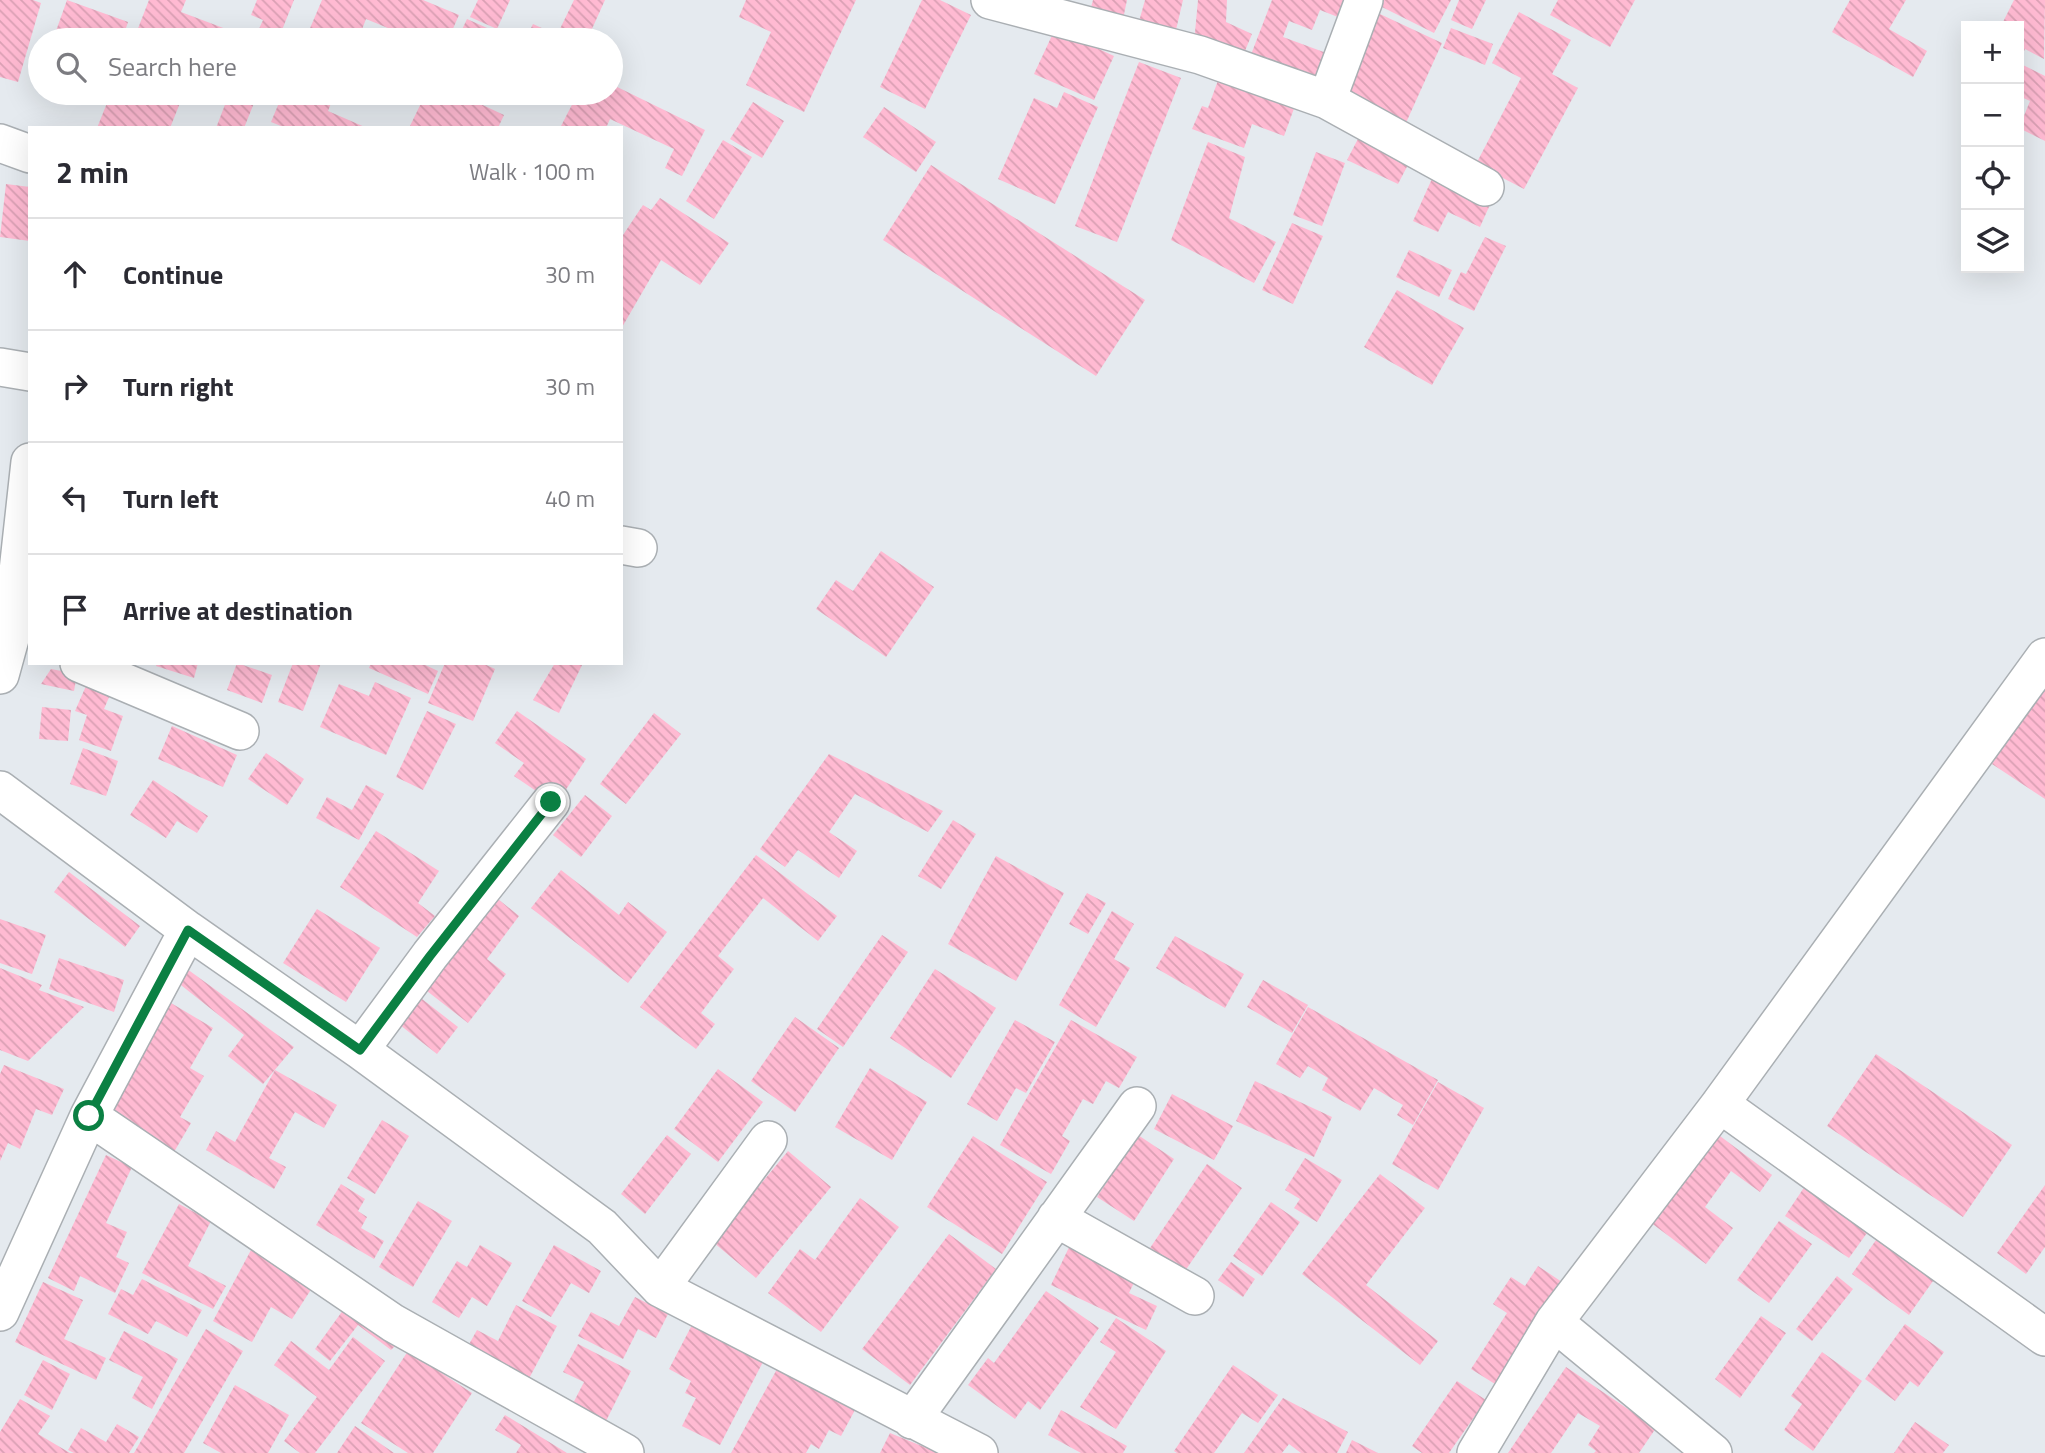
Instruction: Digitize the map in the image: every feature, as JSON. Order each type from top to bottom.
[{"type":"street","points":[[990,0],[1200,55],[1326,100],[1485,187]]},
{"type":"street","points":[[1326,100],[1364,0]]},
{"type":"street","points":[[0,143],[28,153]]},
{"type":"street","points":[[0,367],[28,372]]},
{"type":"street","points":[[0,675],[20,639],[28,497]]},
{"type":"street","points":[[1475,1453],[1554,1322],[1720,1104],[2043,664]]},
{"type":"street","points":[[84,665],[240,730]]},
{"type":"street","points":[[0,790],[188,930],[360,1050],[602,1227],[660,1288],[979,1453]]},
{"type":"street","points":[[360,1050],[551,802]]},
{"type":"street","points":[[0,1312],[89,1116],[188,930]]},
{"type":"street","points":[[1720,1104],[2045,1337]]},
{"type":"street","points":[[912,1420],[1137,1107]]},
{"type":"street","points":[[89,1116],[393,1322],[625,1453]]},
{"type":"street","points":[[660,1288],[768,1140]]},
{"type":"street","points":[[1056,1218],[1195,1296]]},
{"type":"street","points":[[1554,1322],[1713,1453]]},
{"type":"building","points":[[0,0],[33,0],[41,3],[34,28],[28,28],[28,48],[18,82],[0,77]]},
{"type":"building","points":[[67,0],[128,22],[126,28],[57,28]]},
{"type":"building","points":[[149,0],[186,0],[181,12],[223,28],[138,28]]},
{"type":"building","points":[[257,0],[294,0],[283,28],[259,28],[263,20],[251,15]]},
{"type":"building","points":[[322,0],[423,0],[459,15],[453,28],[388,28],[366,19],[363,28],[310,28]]},
{"type":"building","points":[[478,0],[510,0],[497,28],[470,17]]},
{"type":"building","points":[[574,0],[605,0],[592,28],[560,28]]},
{"type":"building","points":[[746,0],[856,0],[804,112],[746,85],[771,32],[739,17]]},
{"type":"building","points":[[922,0],[940,0],[971,15],[925,109],[880,87]]},
{"type":"building","points":[[1093,0],[1127,0],[1123,19],[1090,11]]},
{"type":"building","points":[[1145,0],[1183,0],[1175,34],[1138,25]]},
{"type":"building","points":[[1198,0],[1227,0],[1226,22],[1252,34],[1240,63],[1194,43]]},
{"type":"building","points":[[1272,0],[1351,0],[1343,19],[1320,10],[1312,30],[1289,21],[1283,37],[1329,54],[1314,91],[1247,65]]},
{"type":"building","points":[[1368,0],[1451,0],[1434,33]]},
{"type":"building","points":[[1459,0],[1486,0],[1472,29],[1451,20]]},
{"type":"building","points":[[1558,0],[1635,0],[1610,47],[1550,15]]},
{"type":"building","points":[[1850,0],[1906,0],[1889,29],[1927,51],[1913,77],[1832,32]]},
{"type":"building","points":[[2014,0],[2045,0],[2044,59],[2025,49],[2024,51],[2024,21],[2004,21]]},
{"type":"building","points":[[1367,8],[1442,43],[1405,125],[1333,93]]},
{"type":"building","points":[[1519,12],[1571,40],[1552,74],[1578,88],[1524,189],[1476,164],[1521,78],[1492,63]]},
{"type":"building","points":[[467,19],[487,28],[463,28]]},
{"type":"building","points":[[1451,28],[1493,44],[1485,65],[1443,48]]},
{"type":"building","points":[[1055,29],[1114,56],[1094,100],[1034,74]]},
{"type":"building","points":[[1139,62],[1181,78],[1117,242],[1075,226]]},
{"type":"building","points":[[2024,66],[2045,76],[2045,141],[2024,130],[2024,116],[2030,101],[2024,98]]},
{"type":"building","points":[[1220,75],[1296,103],[1284,136],[1252,124],[1244,148],[1192,129],[1202,106],[1208,108]]},
{"type":"building","points":[[623,90],[705,130],[682,176],[665,168],[674,149],[610,119],[607,126],[561,126],[572,105],[623,105]]},
{"type":"building","points":[[1064,92],[1098,107],[1055,204],[998,179],[1034,98],[1057,108]]},
{"type":"building","points":[[753,102],[784,121],[762,158],[730,139]]},
{"type":"building","points":[[106,105],[179,105],[171,126],[98,126]]},
{"type":"building","points":[[225,105],[253,105],[245,126],[217,126]]},
{"type":"building","points":[[278,105],[330,105],[328,111],[362,126],[281,126],[271,122]]},
{"type":"building","points":[[420,105],[483,105],[504,115],[499,126],[410,126]]},
{"type":"building","points":[[884,107],[936,142],[916,172],[863,137]]},
{"type":"building","points":[[1360,135],[1411,159],[1398,184],[1347,160]]},
{"type":"building","points":[[723,140],[752,157],[714,219],[686,201]]},
{"type":"building","points":[[1208,142],[1245,157],[1229,218],[1276,242],[1254,283],[1171,240]]},
{"type":"building","points":[[1316,152],[1345,163],[1322,226],[1293,215]]},
{"type":"building","points":[[931,165],[1145,300],[1096,376],[883,240]]},
{"type":"building","points":[[1435,172],[1493,198],[1480,227],[1448,212],[1438,232],[1413,221]]},
{"type":"building","points":[[6,184],[28,187],[28,241],[0,237]]},
{"type":"building","points":[[660,198],[729,243],[700,285],[661,260],[623,326],[623,235],[643,205],[651,210]]},
{"type":"building","points":[[1292,223],[1323,236],[1293,304],[1262,290]]},
{"type":"building","points":[[1485,237],[1506,246],[1474,311],[1448,299],[1461,272],[1466,274]]},
{"type":"building","points":[[1409,250],[1452,270],[1439,297],[1396,277]]},
{"type":"building","points":[[1397,290],[1464,328],[1432,385],[1364,347]]},
{"type":"building","points":[[881,551],[934,587],[886,657],[816,609],[836,580],[853,591]]},
{"type":"building","points":[[156,665],[197,665],[194,678]]},
{"type":"building","points":[[236,665],[272,675],[262,703],[227,690]]},
{"type":"building","points":[[292,665],[320,665],[303,711],[278,702]]},
{"type":"building","points":[[370,665],[425,665],[438,671],[428,694],[369,668]]},
{"type":"building","points":[[444,665],[486,665],[495,669],[473,721],[428,703]]},
{"type":"building","points":[[554,665],[582,665],[559,713],[533,700]]},
{"type":"building","points":[[51,669],[77,674],[74,691],[41,684]]},
{"type":"building","points":[[375,682],[411,698],[386,755],[320,727],[339,684],[369,696]]},
{"type":"building","points":[[2045,683],[2045,799],[1992,764]]},
{"type":"building","points":[[86,686],[113,688],[104,709],[123,716],[111,751],[79,740],[87,715],[75,711]]},
{"type":"building","points":[[42,707],[71,710],[68,741],[39,739]]},
{"type":"building","points":[[427,711],[456,724],[423,790],[396,777]]},
{"type":"building","points":[[517,711],[586,759],[565,791],[551,782],[542,795],[514,776],[524,763],[495,743]]},
{"type":"building","points":[[654,713],[681,734],[626,804],[600,784]]},
{"type":"building","points":[[172,726],[237,755],[223,787],[158,759]]},
{"type":"building","points":[[83,748],[118,761],[106,796],[70,784]]},
{"type":"building","points":[[266,753],[304,779],[287,805],[248,779]]},
{"type":"building","points":[[829,754],[943,811],[928,832],[855,794],[829,832],[857,851],[839,878],[798,850],[785,867],[760,849]]},
{"type":"building","points":[[153,780],[208,816],[197,833],[177,821],[166,838],[130,815]]},
{"type":"building","points":[[366,785],[384,794],[359,840],[316,818],[327,797],[352,810]]},
{"type":"building","points":[[585,795],[612,816],[581,857],[553,835]]},
{"type":"building","points":[[953,820],[976,834],[941,889],[918,876]]},
{"type":"building","points":[[376,831],[439,871],[418,903],[435,916],[417,937],[340,887]]},
{"type":"building","points":[[756,855],[837,916],[818,941],[763,898],[718,956],[734,969],[701,1013],[715,1024],[696,1049],[640,1007]]},
{"type":"building","points":[[996,856],[1064,893],[1016,981],[948,944]]},
{"type":"building","points":[[561,870],[619,915],[628,902],[667,932],[628,983],[531,908]]},
{"type":"building","points":[[69,872],[140,926],[125,947],[54,892]]},
{"type":"building","points":[[1087,893],[1106,903],[1088,934],[1069,924]]},
{"type":"building","points":[[498,899],[519,916],[487,959],[506,974],[468,1023],[427,991]]},
{"type":"building","points":[[317,909],[380,948],[346,1002],[283,963]]},
{"type":"building","points":[[1112,911],[1134,924],[1114,959],[1130,968],[1096,1027],[1059,1005]]},
{"type":"building","points":[[0,919],[46,935],[32,974],[0,963]]},
{"type":"building","points":[[882,935],[908,952],[843,1047],[817,1029]]},
{"type":"building","points":[[1175,936],[1244,974],[1225,1008],[1156,968]]},
{"type":"building","points":[[59,958],[124,980],[114,1012],[49,989]]},
{"type":"building","points":[[183,966],[294,1047],[263,1084],[228,1056],[244,1035],[172,978]]},
{"type":"building","points":[[0,968],[42,985],[39,990],[84,1007],[28,1061],[0,1050]]},
{"type":"building","points":[[935,969],[996,1008],[951,1078],[890,1038]]},
{"type":"building","points":[[1263,980],[1308,1005],[1292,1033],[1247,1007]]},
{"type":"building","points":[[422,999],[458,1027],[437,1054],[400,1025]]},
{"type":"building","points":[[166,1000],[213,1028],[190,1068],[204,1076],[180,1117],[191,1123],[174,1152],[101,1110]]},
{"type":"building","points":[[1308,1007],[1438,1080],[1413,1125],[1397,1115],[1403,1105],[1374,1088],[1360,1111],[1322,1090],[1328,1078],[1308,1066],[1300,1078],[1276,1064]]},
{"type":"building","points":[[795,1017],[839,1048],[795,1112],[751,1081]]},
{"type":"building","points":[[1015,1020],[1055,1042],[1026,1093],[1016,1088],[997,1121],[967,1104]]},
{"type":"building","points":[[1071,1020],[1137,1057],[1119,1088],[1106,1081],[1093,1104],[1083,1099],[1062,1136],[1070,1141],[1051,1174],[1000,1145]]},
{"type":"building","points":[[1876,1054],[2012,1145],[1963,1217],[1827,1126]]},
{"type":"building","points":[[4,1065],[64,1089],[52,1115],[36,1109],[20,1149],[8,1143],[0,1161],[0,1074]]},
{"type":"building","points":[[870,1068],[927,1102],[892,1160],[835,1127]]},
{"type":"building","points":[[718,1069],[763,1102],[718,1162],[674,1129]]},
{"type":"building","points":[[275,1070],[337,1105],[324,1128],[295,1112],[269,1158],[286,1167],[274,1189],[206,1150],[216,1131],[235,1142]]},
{"type":"building","points":[[1255,1081],[1332,1117],[1314,1157],[1236,1121]]},
{"type":"building","points":[[1438,1082],[1484,1108],[1438,1190],[1392,1164]]},
{"type":"building","points":[[1172,1094],[1233,1126],[1214,1160],[1154,1129]]},
{"type":"building","points":[[382,1120],[409,1136],[375,1194],[347,1178]]},
{"type":"building","points":[[1712,1130],[1772,1175],[1760,1192],[1731,1171],[1705,1207],[1733,1228],[1706,1264],[1646,1219]]},
{"type":"building","points":[[667,1135],[691,1154],[645,1214],[621,1194]]},
{"type":"building","points":[[1138,1135],[1174,1159],[1134,1221],[1097,1197]]},
{"type":"building","points":[[973,1136],[1047,1182],[1002,1254],[927,1207]]},
{"type":"building","points":[[788,1151],[831,1187],[756,1278],[713,1242]]},
{"type":"building","points":[[106,1155],[132,1167],[106,1223],[127,1232],[116,1257],[129,1263],[115,1293],[80,1276],[74,1291],[48,1278]]},
{"type":"building","points":[[1305,1158],[1342,1180],[1317,1222],[1294,1208],[1300,1199],[1285,1190]]},
{"type":"building","points":[[1207,1164],[1242,1188],[1185,1271],[1150,1248]]},
{"type":"building","points":[[1380,1174],[1425,1208],[1366,1285],[1438,1341],[1420,1365],[1302,1274]]},
{"type":"building","points":[[1807,1183],[1872,1226],[1849,1258],[1785,1216]]},
{"type":"building","points":[[341,1184],[365,1199],[358,1211],[367,1217],[361,1228],[384,1241],[374,1259],[316,1225]]},
{"type":"building","points":[[2045,1185],[2045,1247],[2026,1274],[1997,1253]]},
{"type":"building","points":[[860,1198],[899,1227],[821,1332],[768,1293],[800,1249],[815,1260]]},
{"type":"building","points":[[418,1201],[452,1221],[413,1287],[379,1267]]},
{"type":"building","points":[[1271,1202],[1300,1222],[1262,1276],[1233,1256]]},
{"type":"building","points":[[179,1204],[211,1221],[188,1266],[226,1286],[213,1309],[142,1273]]},
{"type":"building","points":[[1779,1221],[1812,1244],[1769,1303],[1737,1280]]},
{"type":"building","points":[[1881,1233],[1938,1274],[1909,1315],[1852,1274]]},
{"type":"building","points":[[949,1234],[996,1269],[910,1385],[862,1349]]},
{"type":"building","points":[[1073,1239],[1140,1270],[1129,1293],[1157,1306],[1146,1330],[1051,1285]]},
{"type":"building","points":[[480,1245],[512,1263],[487,1306],[472,1297],[459,1318],[432,1302],[457,1261],[467,1267]]},
{"type":"building","points":[[554,1245],[601,1271],[589,1293],[571,1283],[551,1317],[522,1301]]},
{"type":"building","points":[[251,1250],[312,1288],[292,1319],[271,1307],[252,1342],[213,1321]]},
{"type":"building","points":[[1231,1262],[1255,1279],[1243,1297],[1218,1280]]},
{"type":"building","points":[[1538,1266],[1562,1282],[1495,1384],[1471,1369],[1507,1313],[1493,1304],[1511,1277],[1525,1286]]},
{"type":"building","points":[[1837,1276],[1853,1289],[1812,1341],[1796,1329]]},
{"type":"building","points":[[142,1279],[202,1310],[187,1337],[156,1321],[148,1334],[108,1314],[121,1289],[133,1295]]},
{"type":"building","points":[[43,1282],[83,1300],[64,1339],[106,1358],[96,1380],[15,1342]]},
{"type":"building","points":[[1046,1291],[1099,1328],[1040,1410],[1028,1401],[1015,1419],[968,1385],[988,1358],[994,1363]]},
{"type":"building","points":[[635,1297],[668,1314],[656,1338],[638,1329],[623,1359],[578,1336],[591,1312],[619,1326]]},
{"type":"building","points":[[516,1305],[557,1326],[525,1386],[463,1355],[477,1330],[498,1341]]},
{"type":"building","points":[[346,1306],[399,1342],[391,1350],[358,1325],[330,1361],[315,1349]]},
{"type":"building","points":[[1761,1316],[1786,1333],[1740,1398],[1715,1379]]},
{"type":"building","points":[[1116,1318],[1166,1351],[1116,1429],[1080,1407],[1116,1352],[1100,1342]]},
{"type":"building","points":[[693,1323],[764,1360],[720,1445],[682,1426],[696,1398],[685,1393],[691,1381],[669,1369]]},
{"type":"building","points":[[1905,1324],[1944,1352],[1918,1387],[1910,1381],[1895,1401],[1865,1379]]},
{"type":"building","points":[[206,1329],[243,1351],[184,1453],[134,1453]]},
{"type":"building","points":[[124,1331],[178,1359],[152,1409],[132,1398],[143,1377],[109,1360]]},
{"type":"building","points":[[353,1337],[385,1361],[315,1453],[300,1453],[284,1441],[317,1397],[274,1365],[291,1341],[329,1370]]},
{"type":"building","points":[[578,1344],[631,1371],[601,1431],[567,1415],[584,1382],[563,1372]]},
{"type":"building","points":[[408,1351],[472,1393],[433,1453],[408,1453],[361,1423]]},
{"type":"building","points":[[1822,1352],[1862,1381],[1813,1451],[1784,1430],[1802,1404],[1791,1396]]},
{"type":"building","points":[[43,1360],[70,1374],[52,1410],[24,1395]]},
{"type":"building","points":[[1233,1365],[1278,1395],[1258,1423],[1242,1413],[1214,1453],[1177,1453],[1174,1451]]},
{"type":"building","points":[[1566,1367],[1656,1428],[1639,1453],[1594,1453],[1596,1451],[1588,1445],[1600,1426],[1578,1413],[1551,1453],[1508,1453]]},
{"type":"building","points":[[777,1369],[855,1410],[841,1436],[829,1430],[819,1449],[811,1444],[806,1453],[731,1453]]},
{"type":"building","points":[[1457,1381],[1486,1400],[1449,1453],[1422,1453],[1412,1446]]},
{"type":"building","points":[[235,1385],[289,1415],[268,1453],[221,1453],[203,1443]]},
{"type":"building","points":[[1283,1398],[1348,1432],[1337,1453],[1301,1453],[1289,1444],[1282,1453],[1244,1453]]},
{"type":"building","points":[[20,1399],[50,1416],[38,1434],[70,1453],[0,1453],[0,1432]]},
{"type":"building","points":[[1061,1410],[1127,1446],[1123,1453],[1081,1453],[1048,1435]]},
{"type":"building","points":[[505,1415],[567,1453],[516,1453],[521,1445],[495,1430]]},
{"type":"building","points":[[1915,1422],[1949,1445],[1943,1453],[1894,1453]]},
{"type":"building","points":[[117,1424],[139,1437],[129,1453],[74,1453],[68,1450],[81,1428],[106,1442]]},
{"type":"building","points":[[355,1426],[394,1453],[337,1453]]},
{"type":"building","points":[[890,1433],[939,1453],[880,1453]]},
{"type":"building","points":[[1352,1440],[1378,1453],[1346,1453]]},
{"type":"route","points":[[89,1116],[188,930],[360,1050],[551,802]]}]
